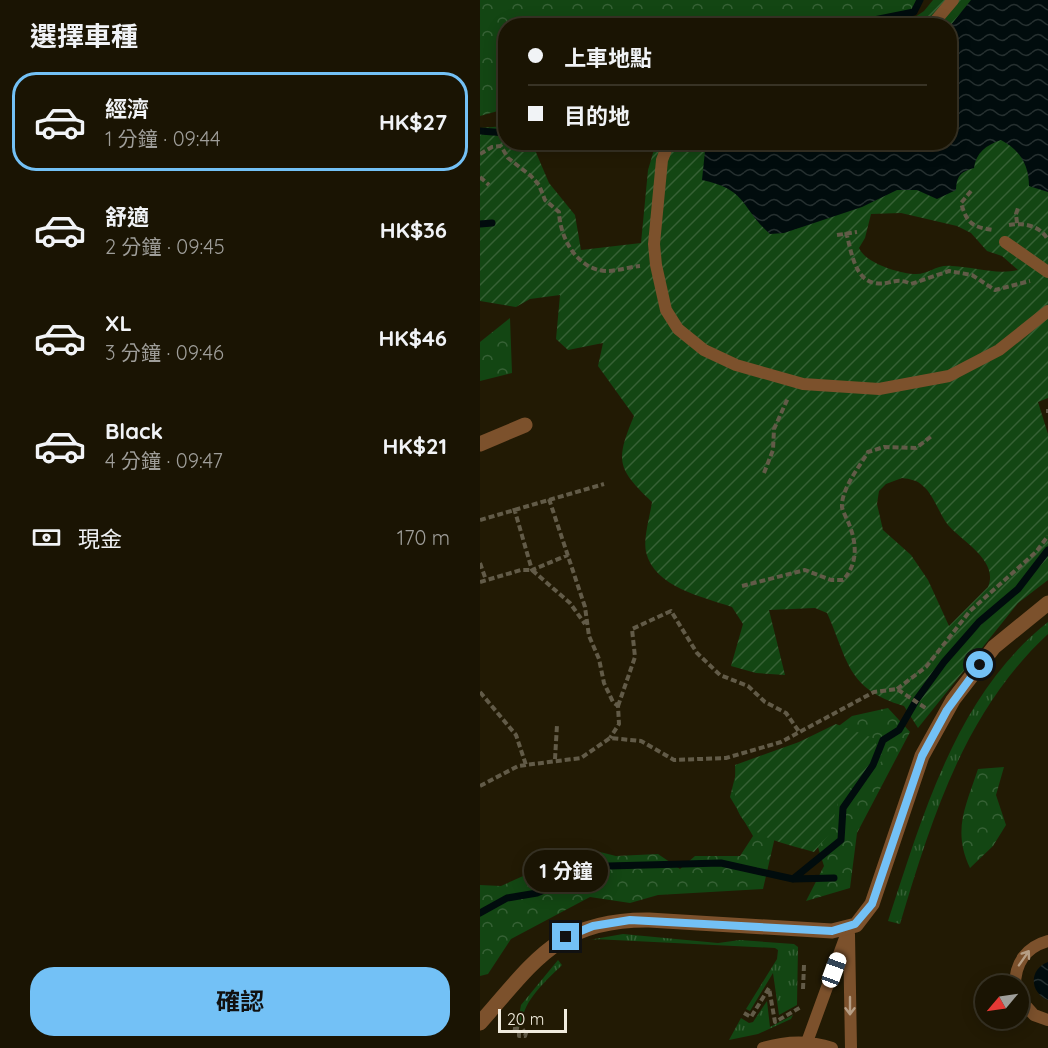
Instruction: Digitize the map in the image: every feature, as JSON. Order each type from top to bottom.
[{"type":"street","points":[[480,444],[525,425]]},
{"type":"street","points":[[480,1023],[541,955],[556,942],[593,926],[630,920],[832,931],[849,927],[864,917],[872,904],[922,756],[941,719],[994,647],[1048,603]]},
{"type":"lane","points":[[938,18],[953,0]]},
{"type":"lane","points":[[666,150],[662,160],[654,244],[666,310],[678,329],[704,350],[736,365],[803,384],[879,388],[949,375],[999,350],[1048,311]]},
{"type":"lane","points":[[1005,242],[1047,271]]},
{"type":"lane","points":[[807,1042],[849,927]]},
{"type":"lane","points":[[849,927],[850,1048]]},
{"type":"lane","points":[[1017,975],[1020,960],[1028,951],[1048,941]]},
{"type":"lane","points":[[1029,1009],[1034,1015],[1048,1020]]},
{"type":"lane","points":[[763,1048],[781,1043],[807,1042],[832,1048]]},
{"type":"path","points":[[480,154],[498,146]]},
{"type":"path","points":[[503,150],[508,158],[539,185],[544,200],[559,213],[577,259],[588,266],[606,271],[656,265]]},
{"type":"path","points":[[480,177],[489,185]]},
{"type":"path","points":[[971,191],[961,203],[965,218],[976,226],[993,230],[1017,223],[1033,226],[1048,240]]},
{"type":"path","points":[[1017,223],[1018,208]]},
{"type":"path","points":[[846,232],[856,266],[864,277],[875,283],[901,279],[911,284],[950,271],[972,275],[995,290],[1030,281],[1047,271]]},
{"type":"path","points":[[837,235],[857,232]]},
{"type":"path","points":[[764,473],[773,450],[774,429],[786,406],[793,380]]},
{"type":"path","points":[[742,586],[805,570],[831,580],[843,580],[852,571],[856,549],[853,533],[842,507],[845,493],[867,452],[884,447],[916,448],[933,435]]},
{"type":"path","points":[[480,520],[514,508],[604,484]]},
{"type":"path","points":[[549,499],[585,607],[585,624]]},
{"type":"path","points":[[514,508],[532,570],[570,603],[585,624],[599,659],[604,683],[618,706]]},
{"type":"path","points":[[610,738],[641,741],[674,760],[726,758],[781,742],[874,692],[897,689],[926,667],[970,611],[1036,552],[1048,536]]},
{"type":"path","points":[[480,582],[521,570],[532,570],[568,555]]},
{"type":"path","points":[[480,563],[486,580]]},
{"type":"path","points":[[480,786],[526,765],[555,759],[581,758],[610,738],[619,724],[618,706],[635,657],[633,629],[671,611],[697,653],[720,675],[748,686],[765,702],[786,713],[800,733]]},
{"type":"path","points":[[897,689],[921,705]]},
{"type":"path","points":[[480,692],[516,735],[526,765]]},
{"type":"path","points":[[555,759],[557,724]]},
{"type":"path","points":[[803,989],[804,965]]},
{"type":"path","points":[[744,1013],[751,1017],[769,988],[775,1022],[802,1007]]},
{"type":"path","points":[[513,1028],[519,1029],[519,1036],[525,1035],[528,1030],[523,1031]]},
{"type":"green space","points":[[480,0],[920,0],[903,18],[498,18],[498,111],[480,116]]},
{"type":"green space","points":[[933,0],[1048,0],[1048,398],[1038,402],[1048,434],[1048,580],[1018,603],[918,728],[904,706],[870,691],[860,681],[845,658],[827,613],[815,608],[769,610],[785,675],[756,673],[731,666],[743,624],[732,607],[681,589],[669,582],[651,564],[646,552],[645,540],[652,502],[632,481],[623,464],[624,444],[634,416],[598,366],[603,343],[568,350],[556,339],[560,295],[530,299],[516,307],[480,301],[480,128],[498,127],[498,150],[535,150],[549,183],[575,215],[581,250],[641,243],[648,170],[654,150],[957,150],[957,18],[914,18],[924,11]],"holes":[[[901,213],[957,226],[971,233],[987,251],[1002,256],[1018,270],[993,271],[947,266],[916,274],[893,270],[875,263],[859,248],[865,238],[871,214]],[[902,478],[911,479],[927,490],[948,525],[978,553],[988,569],[990,578],[988,587],[949,626],[928,580],[911,555],[883,530],[877,504],[879,491],[886,484]]]},
{"type":"green space","points":[[510,318],[512,373],[480,381],[480,342]]},
{"type":"green space","points":[[1048,622],[1048,634],[1019,665],[994,697],[973,732],[939,806],[900,924],[888,921],[930,799],[966,721],[989,685],[1016,651]]},
{"type":"green space","points":[[888,708],[910,732],[857,833],[850,888],[806,901],[824,866],[815,838],[775,837],[763,889],[658,895],[630,903],[590,897],[511,939],[488,974],[480,976],[480,885],[501,886],[541,868],[578,856],[588,849],[616,856],[658,854],[680,869],[695,856],[740,856],[753,836],[730,797],[736,773],[832,731],[852,716]]},
{"type":"green space","points":[[836,724],[873,738],[884,759],[839,798],[830,833],[814,852],[771,839],[751,828],[736,806],[735,765],[799,742]]},
{"type":"green space","points":[[1004,767],[996,795],[1006,825],[993,846],[970,868],[961,830],[969,795],[978,769]]},
{"type":"green space","points":[[623,934],[718,943],[740,940],[794,944],[798,947],[797,1005],[779,1015],[773,973],[750,1011],[746,1009],[777,959],[778,950],[775,948],[594,939]]},
{"type":"green space","points":[[558,960],[562,965],[535,993],[525,1009],[522,1027],[517,1027],[521,1005]]},
{"type":"green space","points":[[767,1001],[770,1027],[793,1015],[791,1019],[758,1034],[729,1040],[741,1018],[749,1023],[753,1022]]},
{"type":"water","points":[[971,0],[1048,0],[1048,192],[1029,186],[1029,178],[1022,159],[1013,148],[1001,140],[983,150],[974,168],[960,175],[956,190],[937,199],[917,190],[897,190],[862,207],[784,233],[770,234],[736,194],[717,184],[702,180],[706,150],[957,150],[956,18]]},
{"type":"water","points":[[1048,962],[1048,1000],[1037,992],[1034,981],[1037,970]]},
{"type":"waterway","points":[[884,18],[914,12],[920,0]]},
{"type":"waterway","points":[[480,131],[498,132]]},
{"type":"waterway","points":[[480,224],[492,223]]},
{"type":"waterway","points":[[793,879],[841,840],[843,808],[873,765],[883,740],[899,730],[917,699],[944,662],[979,622],[1018,589],[1048,550]]},
{"type":"waterway","points":[[480,913],[507,898],[537,893],[608,866],[721,863],[793,879],[834,878]]},
{"type":"route","points":[[566,937],[593,926],[630,920],[832,931],[855,924],[864,917],[872,904],[922,756],[953,700],[980,665]]}]
